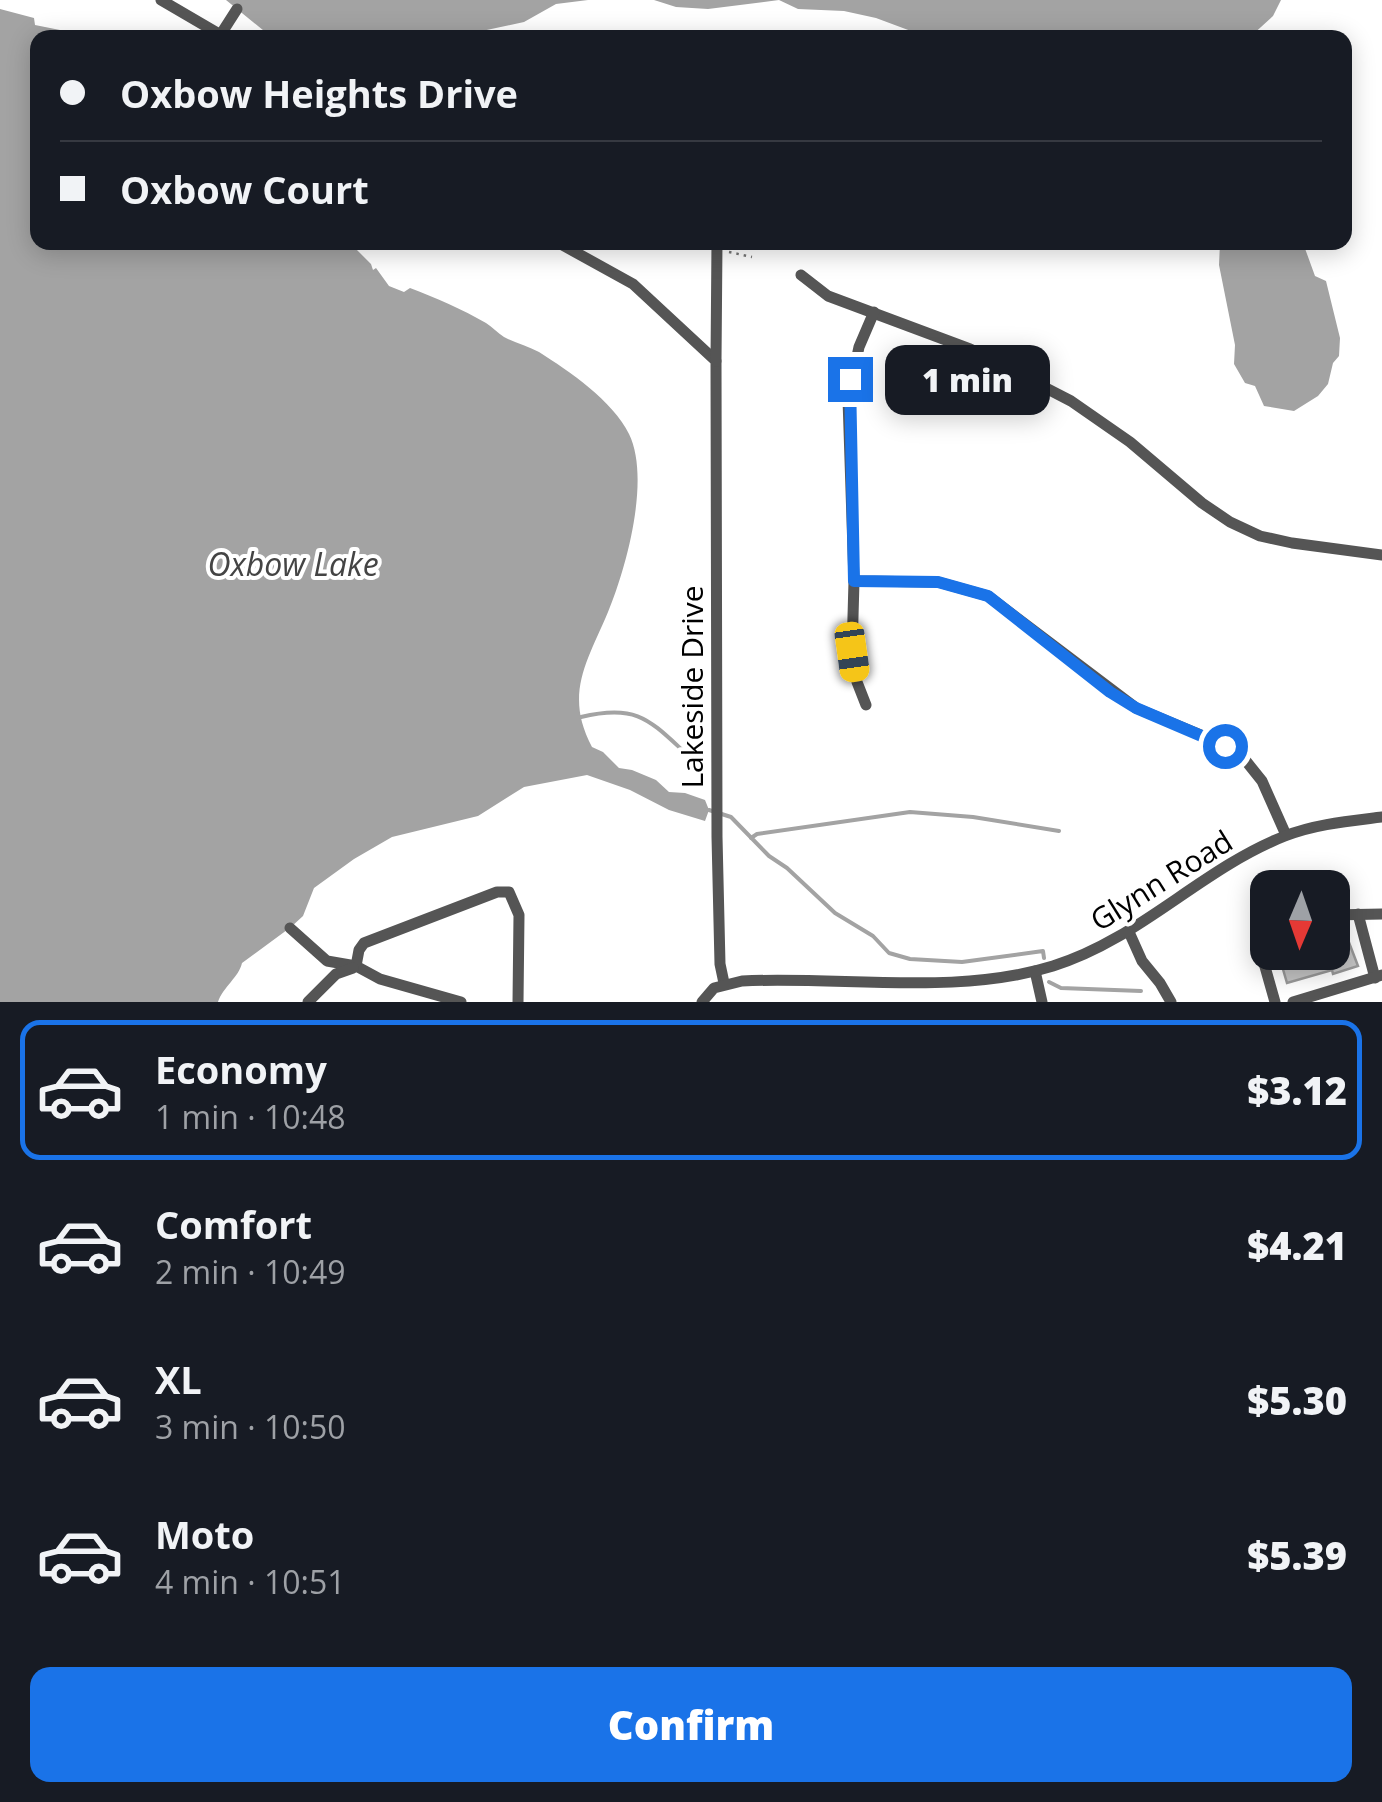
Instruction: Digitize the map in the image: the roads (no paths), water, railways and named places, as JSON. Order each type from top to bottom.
[{"type":"street","points":[[161,0],[214,30]]},
{"type":"street","points":[[227,30],[236,10]]},
{"type":"street","points":[[571,250],[633,284],[716,360]]},
{"type":"street","name":"Lakeside Drive","points":[[717,250],[717,837],[720,964],[724,983]]},
{"type":"street","points":[[800,275],[828,296],[980,354],[1071,401],[1130,442],[1230,522],[1260,536],[1382,556]]},
{"type":"street","points":[[866,705],[852,652],[854,581],[848,400],[859,346],[874,312]]},
{"type":"street","points":[[854,581],[938,582],[988,596],[1110,692],[1136,708],[1225,746],[1246,761],[1262,780],[1286,835]]},
{"type":"street","name":"Glynn Road","points":[[724,983],[964,980],[1035,970],[1091,952],[1129,932],[1236,862],[1286,835],[1382,817]]},
{"type":"street","points":[[356,966],[364,943],[502,890],[513,896],[519,914],[518,1002]]},
{"type":"street","points":[[1350,914],[1382,914]]},
{"type":"street","points":[[1293,1002],[1378,976],[1358,914]]},
{"type":"street","points":[[290,928],[328,961],[356,966],[380,980],[460,1002]]},
{"type":"street","points":[[1129,932],[1142,961],[1171,1002]]},
{"type":"street","points":[[308,1002],[336,974],[356,966]]},
{"type":"street","points":[[1035,970],[1042,1002]]},
{"type":"street","points":[[1266,970],[1275,1002]]},
{"type":"street","points":[[702,1002],[724,983]]},
{"type":"water","points":[[226,0],[588,0],[556,4],[524,22],[487,30],[263,30]]},
{"type":"water","points":[[654,0],[779,0],[708,9],[676,7]]},
{"type":"water","points":[[779,0],[1281,0],[1273,16],[1258,30],[908,30],[844,11],[798,9]]},
{"type":"water","name":"Oxbow Lake","points":[[0,9],[34,18],[35,25],[60,30],[30,30],[30,250],[357,250],[389,286],[404,292],[410,288],[449,304],[504,337],[539,352],[612,410],[629,434],[635,453],[637,499],[622,572],[582,678],[579,694],[584,728],[592,747],[619,768],[656,780],[669,792],[705,800],[709,810],[705,821],[587,775],[524,787],[478,816],[392,837],[354,859],[314,888],[303,916],[242,963],[218,1002],[0,1002]]},
{"type":"water","points":[[1220,250],[1306,250],[1315,276],[1326,281],[1340,338],[1339,356],[1333,363],[1328,384],[1318,396],[1294,411],[1264,406],[1255,386],[1245,383],[1234,364],[1235,345],[1219,265]]},
{"type":"waterway","points":[[581,717],[617,712],[642,718],[691,758]]},
{"type":"waterway","points":[[709,810],[731,817],[835,913],[873,936],[889,953],[910,959],[962,962],[1043,951],[1044,958]]},
{"type":"waterway","points":[[751,838],[910,812],[973,817],[1059,831]]},
{"type":"waterway","points":[[1049,982],[1061,988],[1141,991]]}]
